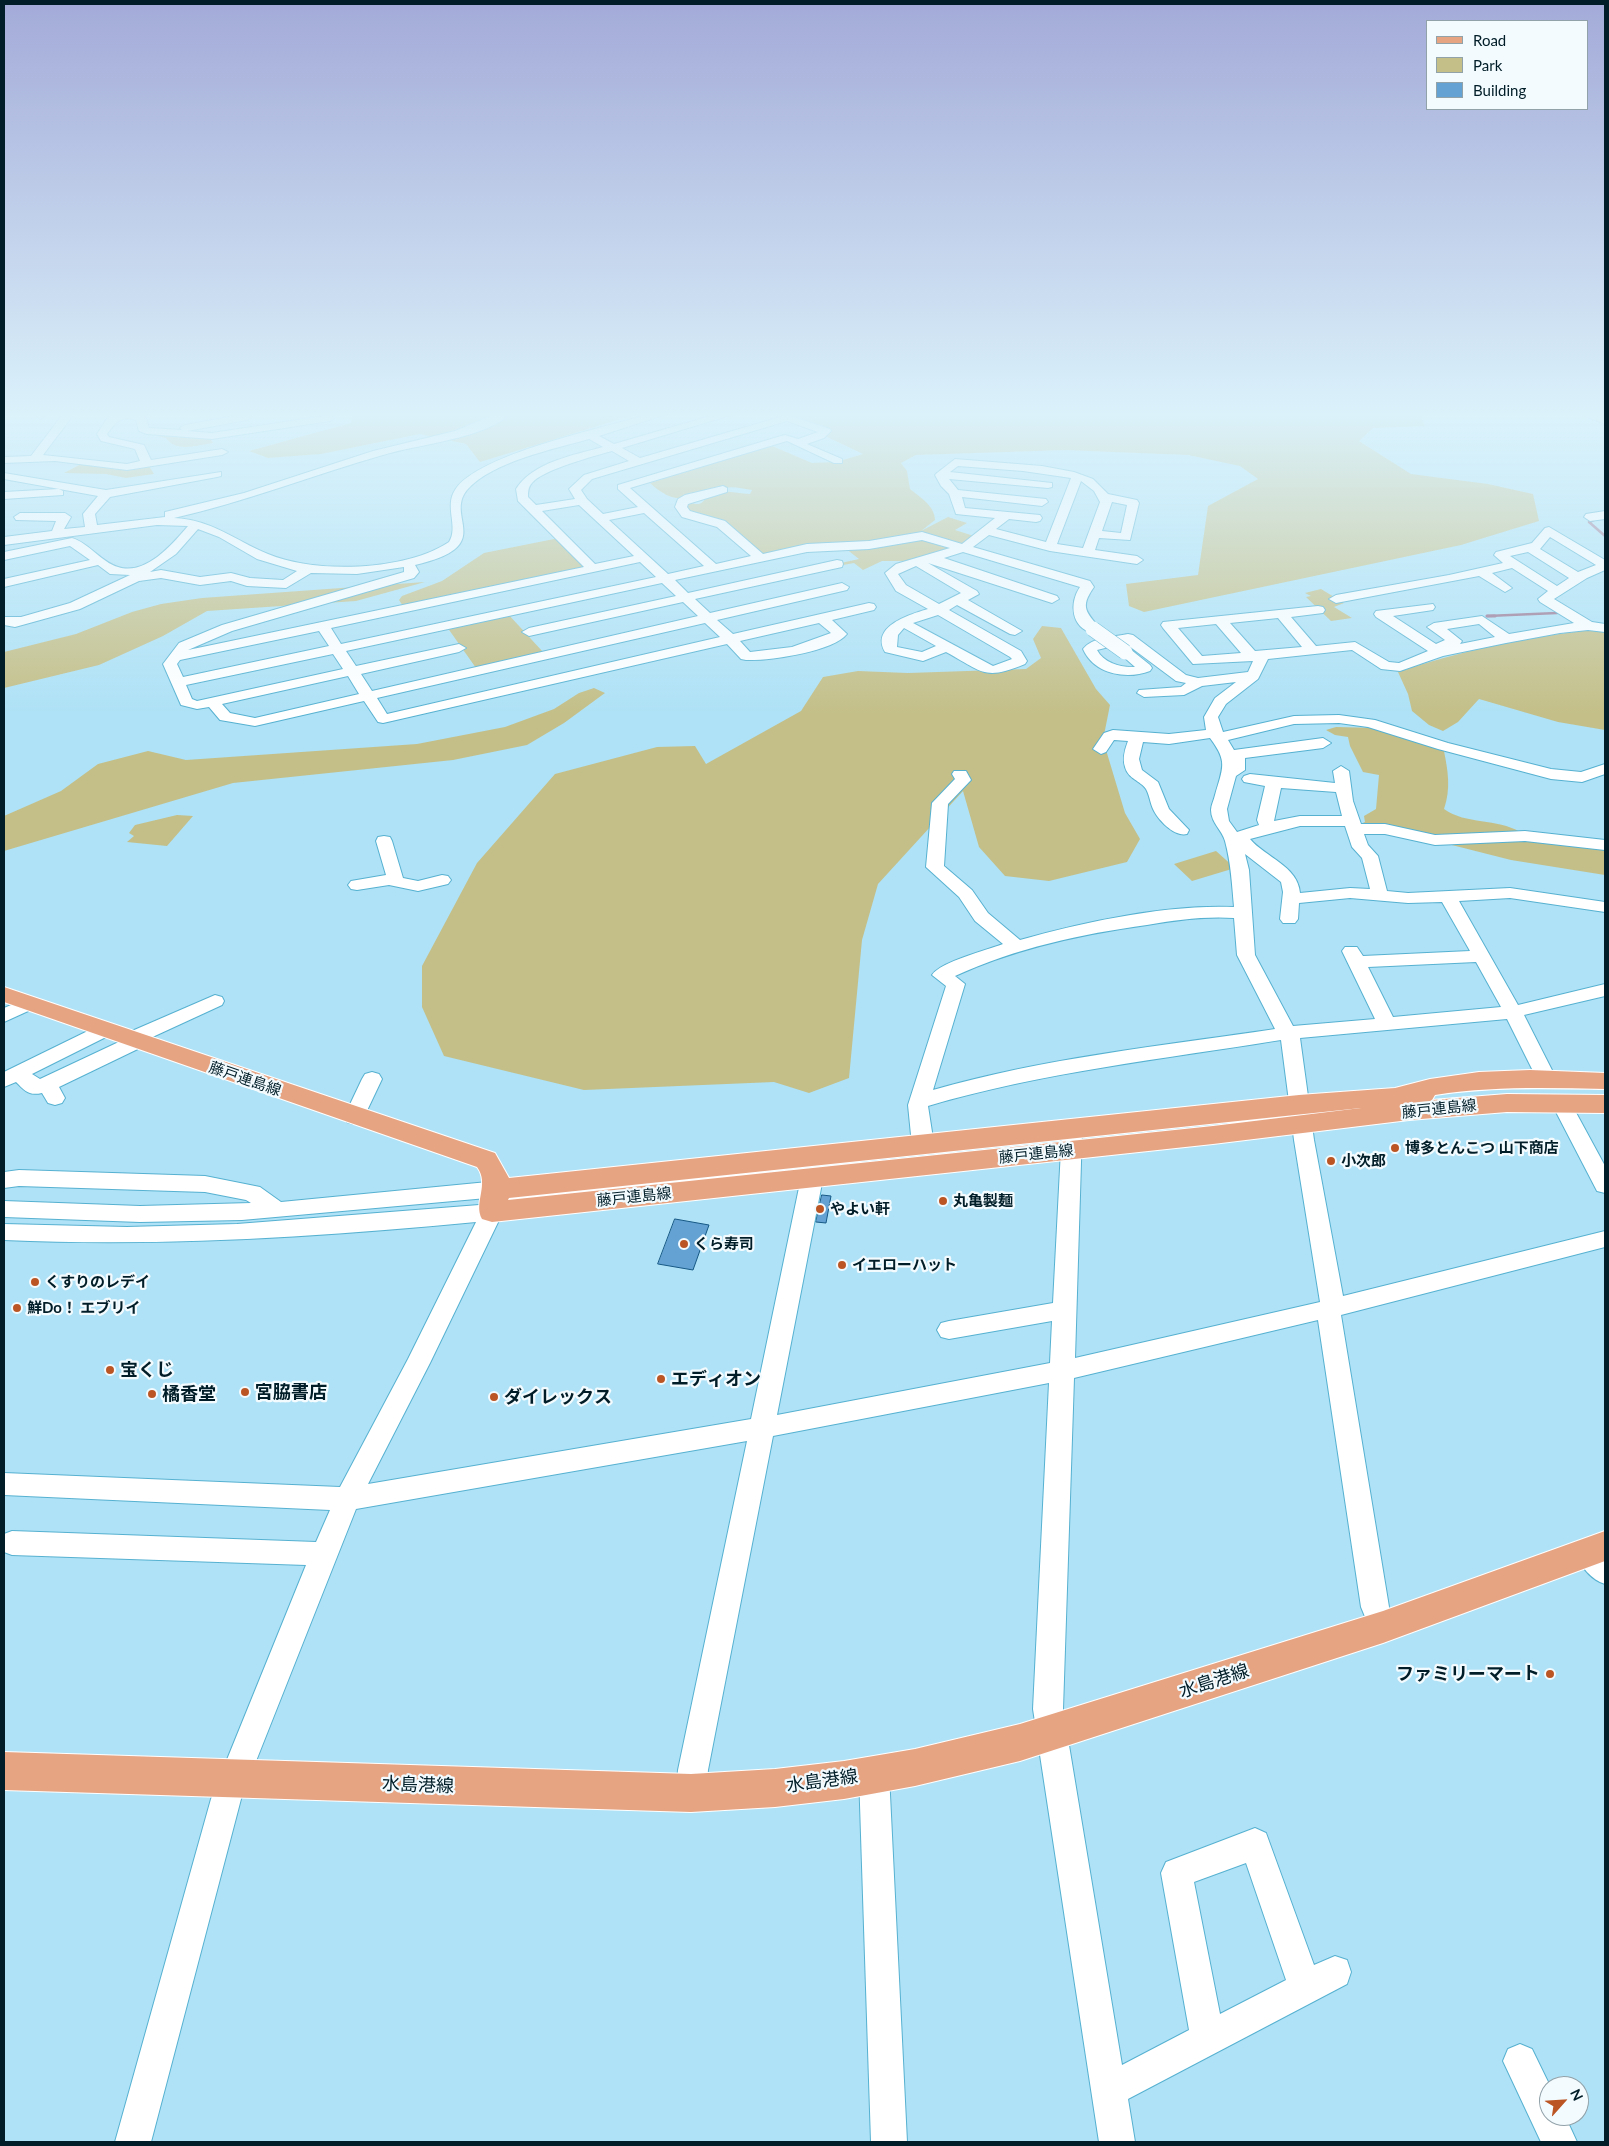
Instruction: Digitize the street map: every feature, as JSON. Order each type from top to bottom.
[{"type":"main road","name":"藤戸連島線","points":[[4,994],[486,1160],[495,1170],[495,1201]]},
{"type":"main road","points":[[1380,1097],[1441,1084],[1546,1078],[1605,1081]]},
{"type":"main road","name":"藤戸連島線","points":[[1301,1115],[1380,1097],[1521,1090],[1605,1092]]},
{"type":"main road","name":"藤戸連島線","points":[[495,1201],[812,1178],[1072,1140],[1301,1115],[1529,1102],[1605,1104]]},
{"type":"main road","points":[[1442,1108],[1605,1115]]},
{"type":"main road","name":"藤戸連島線","points":[[495,1201],[923,1145],[1072,1140]]},
{"type":"main road","name":"水島港線","points":[[4,1771],[691,1793],[777,1788],[874,1774],[1006,1747],[1600,1557]]},
{"type":"street","points":[[32,514],[65,517],[57,533]]},
{"type":"street","points":[[89,514],[92,528]]},
{"type":"street","points":[[4,539],[180,514]]},
{"type":"street","points":[[163,518],[196,524],[216,531],[264,558],[307,570],[360,571],[407,563],[445,551],[458,539],[460,531],[456,514]]},
{"type":"street","points":[[539,514],[593,568]]},
{"type":"street","points":[[597,514],[730,638],[746,656],[764,657],[823,642],[840,634],[822,618]]},
{"type":"street","points":[[601,518],[621,514]]},
{"type":"street","points":[[653,514],[713,568]]},
{"type":"street","points":[[687,514],[721,524],[760,558]]},
{"type":"street","points":[[991,514],[1036,518]]},
{"type":"street","points":[[1027,541],[1037,514]]},
{"type":"street","points":[[1050,547],[1062,514]]},
{"type":"street","points":[[1088,554],[1102,514]]},
{"type":"street","points":[[1096,534],[1126,537],[1131,514]]},
{"type":"street","points":[[1590,517],[1605,515]]},
{"type":"street","points":[[902,622],[990,670],[998,670],[1020,661],[1016,654],[941,609],[901,588],[891,573],[894,570],[964,548],[1005,516]]},
{"type":"street","points":[[4,621],[16,620],[15,623],[75,606],[139,574],[159,562],[181,542],[196,524]]},
{"type":"street","points":[[988,531],[1050,547],[1137,560]]},
{"type":"street","points":[[1556,591],[1500,555],[1536,546],[1549,531],[1602,563],[1602,567],[1578,578],[1545,600],[1588,626]]},
{"type":"street","points":[[177,683],[760,558],[816,547],[869,544],[918,536],[1085,584],[1087,587],[1080,595],[1078,605],[1083,620],[1093,629],[1125,652],[1145,668],[1128,671],[1108,666],[1094,658],[1090,649],[1095,644],[1128,638],[1182,678],[1198,682],[1254,676]]},
{"type":"street","points":[[4,556],[72,542],[115,571],[139,574],[161,574],[200,581],[231,577],[240,578],[247,582],[286,584],[307,570]]},
{"type":"street","points":[[529,632],[837,564],[816,547]]},
{"type":"street","points":[[1530,548],[1578,578]]},
{"type":"street","points":[[173,658],[643,558]]},
{"type":"street","points":[[4,583],[24,580],[99,560]]},
{"type":"street","points":[[924,560],[1052,599]]},
{"type":"street","points":[[924,560],[972,594],[957,599],[941,609],[902,622],[891,634],[890,649],[923,657],[947,646]]},
{"type":"street","points":[[407,563],[413,572],[409,575],[227,628],[194,640],[184,646],[170,664],[186,702],[197,705],[213,702],[459,648]]},
{"type":"street","points":[[1336,599],[1482,572],[1513,564]]},
{"type":"street","points":[[323,627],[383,719],[869,607],[819,569]]},
{"type":"street","points":[[1482,572],[1505,588]]},
{"type":"street","points":[[486,591],[504,612]]},
{"type":"street","points":[[213,702],[225,717],[255,722],[708,619],[850,592]]},
{"type":"street","points":[[957,599],[1015,631]]},
{"type":"street","points":[[1428,607],[1380,614],[1437,651],[1560,629],[1588,626],[1605,628]]},
{"type":"street","points":[[1216,681],[1168,625],[1318,610]]},
{"type":"street","points":[[1281,614],[1312,650]]},
{"type":"street","points":[[1220,620],[1257,656]]},
{"type":"street","points":[[1198,661],[1355,646],[1386,666],[1400,667],[1455,641],[1434,627],[1482,620],[1506,639]]},
{"type":"street","points":[[1333,631],[1349,647]]},
{"type":"street","points":[[546,655],[562,678]]},
{"type":"street","points":[[1257,656],[1254,676],[1220,701],[1211,718],[1216,735],[1229,754],[1231,767],[1219,809],[1221,821],[1236,838],[1286,877],[1293,889],[1288,905],[1289,919]]},
{"type":"street","points":[[1144,693],[1184,691],[1198,682]]},
{"type":"street","points":[[1101,749],[1109,736],[1169,739],[1216,735],[1294,720],[1339,719],[1370,723],[1443,746],[1551,774],[1582,777],[1605,769]]},
{"type":"street","points":[[1137,736],[1133,750],[1133,772],[1140,779],[1152,785],[1162,812],[1181,830]]},
{"type":"street","points":[[1229,774],[1237,770],[1237,754],[1323,743]]},
{"type":"street","points":[[1341,771],[1343,788],[1353,825],[1360,847],[1370,856],[1380,896]]},
{"type":"street","points":[[960,774],[963,780],[960,785],[940,803],[935,867],[966,894],[981,917],[1015,945]]},
{"type":"street","points":[[1250,779],[1274,783],[1343,788]]},
{"type":"street","points":[[1268,828],[1265,820],[1274,783]]},
{"type":"street","points":[[1236,838],[1268,828],[1300,822],[1384,829],[1435,840],[1525,836],[1605,845]]},
{"type":"street","points":[[1236,838],[1244,913],[1246,955],[1289,1035],[1332,1306],[1375,1607],[1383,1627]]},
{"type":"street","points":[[384,841],[387,855],[394,869],[395,882]]},
{"type":"street","points":[[357,885],[381,881],[418,886],[442,880]]},
{"type":"street","points":[[1290,899],[1350,893],[1408,898],[1510,893],[1605,907]]},
{"type":"street","points":[[1448,896],[1513,1012],[1546,1078]]},
{"type":"street","points":[[923,1145],[919,1106],[956,984],[941,975],[968,962],[1015,945],[1062,933],[1168,916],[1244,913]]},
{"type":"street","points":[[1387,1024],[1353,957],[1482,956]]},
{"type":"street","points":[[919,1106],[1031,1073],[1289,1035],[1513,1012],[1605,990]]},
{"type":"street","points":[[11,1076],[34,1088],[51,1091],[134,1040],[215,1001]]},
{"type":"street","points":[[4,1016],[30,1003]]},
{"type":"street","points":[[11,1076],[105,1030]]},
{"type":"street","points":[[354,1116],[372,1079]]},
{"type":"street","points":[[1566,1112],[1605,1185]]},
{"type":"street","points":[[1072,1140],[1048,1709],[1117,2142]]},
{"type":"street","points":[[4,1180],[19,1178],[205,1184],[252,1193],[277,1210]]},
{"type":"street","points":[[691,1793],[693,1770],[812,1178]]},
{"type":"street","points":[[4,1209],[145,1214],[495,1201]]},
{"type":"street","points":[[4,1232],[114,1236],[321,1228],[495,1201]]},
{"type":"street","points":[[133,2142],[233,1779],[324,1554],[350,1495],[418,1363],[495,1201]]},
{"type":"street","points":[[4,1484],[350,1495],[761,1425],[1062,1368],[1332,1306],[1605,1239]]},
{"type":"street","points":[[949,1330],[1064,1310]]},
{"type":"street","points":[[12,1542],[324,1554]]},
{"type":"street","points":[[874,1774],[889,2142]]},
{"type":"street","points":[[1208,2038],[1177,1873],[1255,1844],[1305,1988]]},
{"type":"street","points":[[1109,2090],[1335,1972]]},
{"type":"street","points":[[1520,2061],[1559,2142]]},
{"type":"green space","points":[[695,514],[934,514],[935,520],[921,531],[948,517],[967,523],[955,530],[974,536],[965,544],[959,544],[919,533],[877,541],[767,554],[759,553],[741,536]]},
{"type":"green space","points":[[1207,514],[1537,514],[1539,521],[1461,545],[1144,612],[1129,606],[1126,584],[1198,575]]},
{"type":"green space","points":[[559,538],[585,566],[583,569],[403,606],[399,600],[402,596],[442,581],[484,553]]},
{"type":"green space","points":[[913,538],[954,547],[914,561],[882,561],[863,570],[854,563],[843,565],[841,563],[859,559],[845,548]]},
{"type":"green space","points":[[425,582],[356,601],[207,611],[163,636],[99,665],[4,688],[4,652],[76,634],[132,612],[161,604],[202,598]]},
{"type":"green space","points":[[1321,589],[1344,603],[1334,607],[1352,618],[1331,621],[1306,597],[1311,596],[1305,593]]},
{"type":"green space","points":[[508,614],[543,652],[476,668],[447,627]]},
{"type":"green space","points":[[1042,626],[1061,628],[1096,689],[1110,705],[1103,740],[1125,813],[1140,839],[1127,862],[1049,881],[1005,876],[979,847],[963,791],[878,884],[862,940],[849,1078],[809,1093],[774,1082],[584,1090],[444,1056],[422,1007],[422,966],[477,863],[555,774],[657,747],[695,746],[706,764],[801,711],[823,677],[858,671],[908,673],[1026,669],[1041,658],[1033,639]]},
{"type":"green space","points":[[1581,631],[1605,631],[1605,730],[1558,722],[1479,699],[1458,722],[1443,731],[1429,725],[1412,711],[1408,694],[1398,672],[1488,647]]},
{"type":"green space","points":[[594,688],[605,693],[564,723],[527,745],[453,760],[233,783],[4,851],[4,816],[61,791],[98,764],[148,751],[186,760],[417,744],[505,727],[554,709],[579,693]]},
{"type":"green space","points":[[1336,727],[1378,728],[1444,751],[1448,773],[1448,787],[1444,809],[1462,817],[1502,825],[1520,832],[1435,839],[1358,825],[1365,822],[1364,816],[1376,809],[1379,775],[1363,772],[1350,746],[1348,737],[1335,735],[1326,730]]},
{"type":"green space","points":[[177,815],[193,816],[167,846],[127,842],[134,836],[129,833],[135,825]]},
{"type":"green space","points":[[1528,838],[1605,847],[1605,875],[1511,860],[1440,842]]},
{"type":"green space","points":[[1216,851],[1235,868],[1192,881],[1174,864]]},
{"type":"building","points":[[822,1195],[831,1196],[826,1223],[816,1222]]},
{"type":"building","name":"くら寿司","points":[[675,1219],[709,1225],[693,1270],[658,1264]]},
{"type":"waterway","points":[[1594,520],[1589,522],[1605,536]]},
{"type":"waterway","points":[[1495,616],[1487,616],[1557,613]]},
{"type":"place","name":"博多とんこつ 山下商店","points":[[1395,1148]]},
{"type":"place","name":"小次郎","points":[[1331,1161]]},
{"type":"place","name":"丸亀製麺","points":[[943,1201]]},
{"type":"place","name":"やよい軒","points":[[820,1209]]},
{"type":"place","name":"くら寿司","points":[[684,1244]]},
{"type":"place","name":"イエローハット","points":[[842,1265]]},
{"type":"place","name":"くすりのレデイ","points":[[35,1282]]},
{"type":"place","name":"鮮Do！ エブリイ","points":[[17,1308]]},
{"type":"place","name":"宝くじ","points":[[110,1370]]},
{"type":"place","name":"エディオン","points":[[661,1379]]},
{"type":"place","name":"宮脇書店","points":[[245,1392]]},
{"type":"place","name":"橘香堂","points":[[152,1394]]},
{"type":"place","name":"ダイレックス","points":[[494,1397]]},
{"type":"place","name":"ファミリーマート","points":[[1550,1674]]}]
